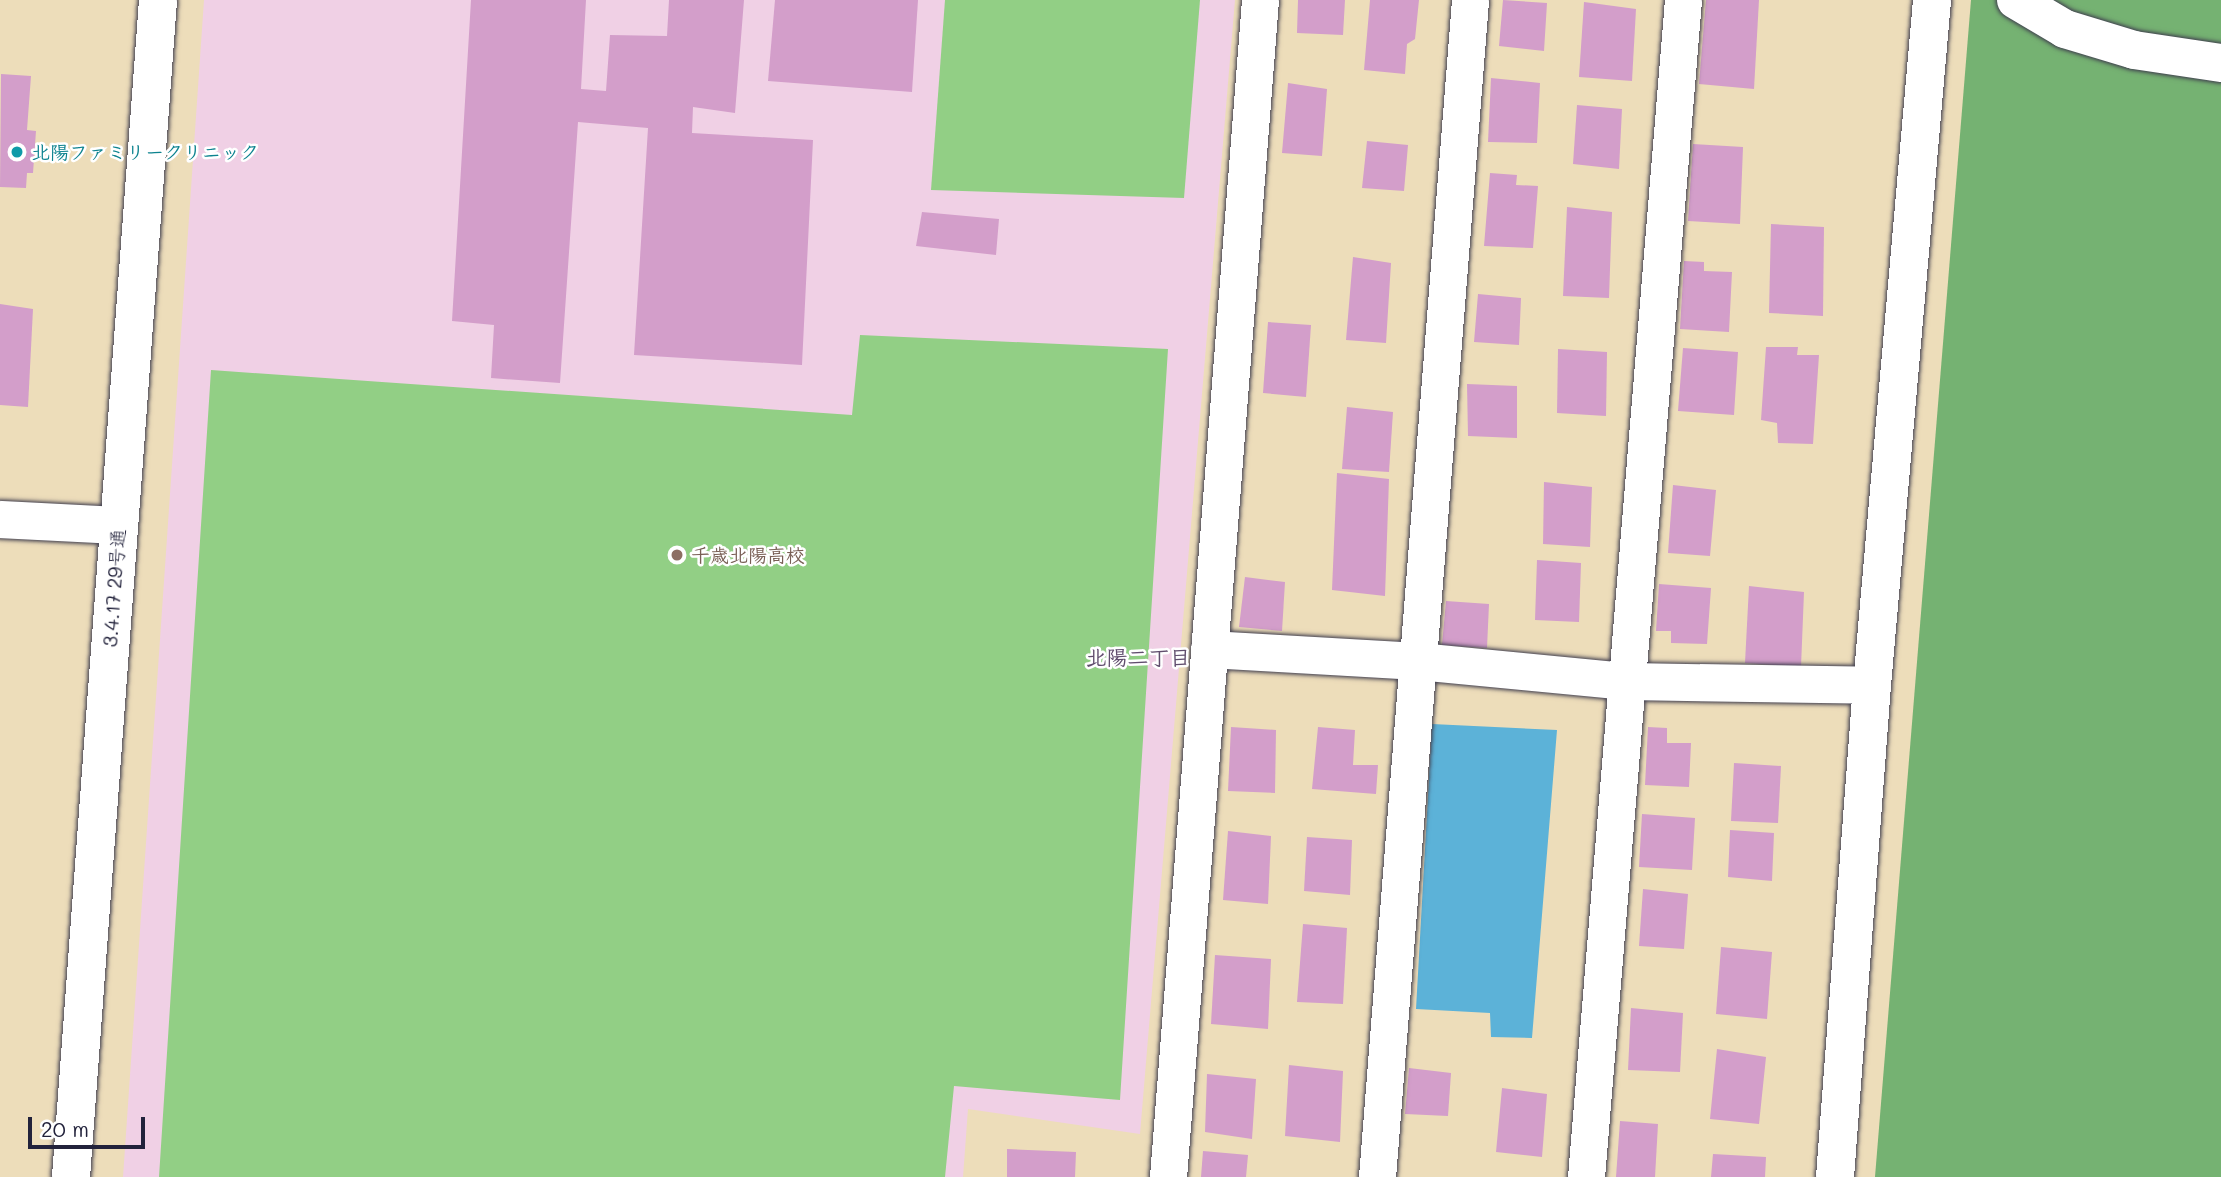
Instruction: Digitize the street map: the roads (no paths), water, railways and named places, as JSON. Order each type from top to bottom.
[{"type":"street","name":"3.4.17 29号通","points":[[71,1177],[158,0]]},
{"type":"street","points":[[1168,1177],[1260,0]]},
{"type":"street","points":[[1377,1177],[1470,0]]},
{"type":"street","points":[[1586,1177],[1683,0]]},
{"type":"street","points":[[1835,1177],[1872,685],[1931,0]]},
{"type":"street","points":[[2016,0],[2065,29],[2134,50],[2221,63]]},
{"type":"street","points":[[0,519],[119,525]]},
{"type":"street","points":[[1209,649],[1418,661],[1627,681],[1872,685]]},
{"type":"water","points":[[1432,724],[1557,730],[1532,1038],[1491,1037],[1490,1013],[1416,1009]]},
{"type":"place","name":"北陽ファミリークリニック","points":[[17,152]]},
{"type":"place","name":"千歳北陽高校","points":[[677,555]]},
{"type":"district","name":"北陽二丁目","points":[[1138,657]]}]
